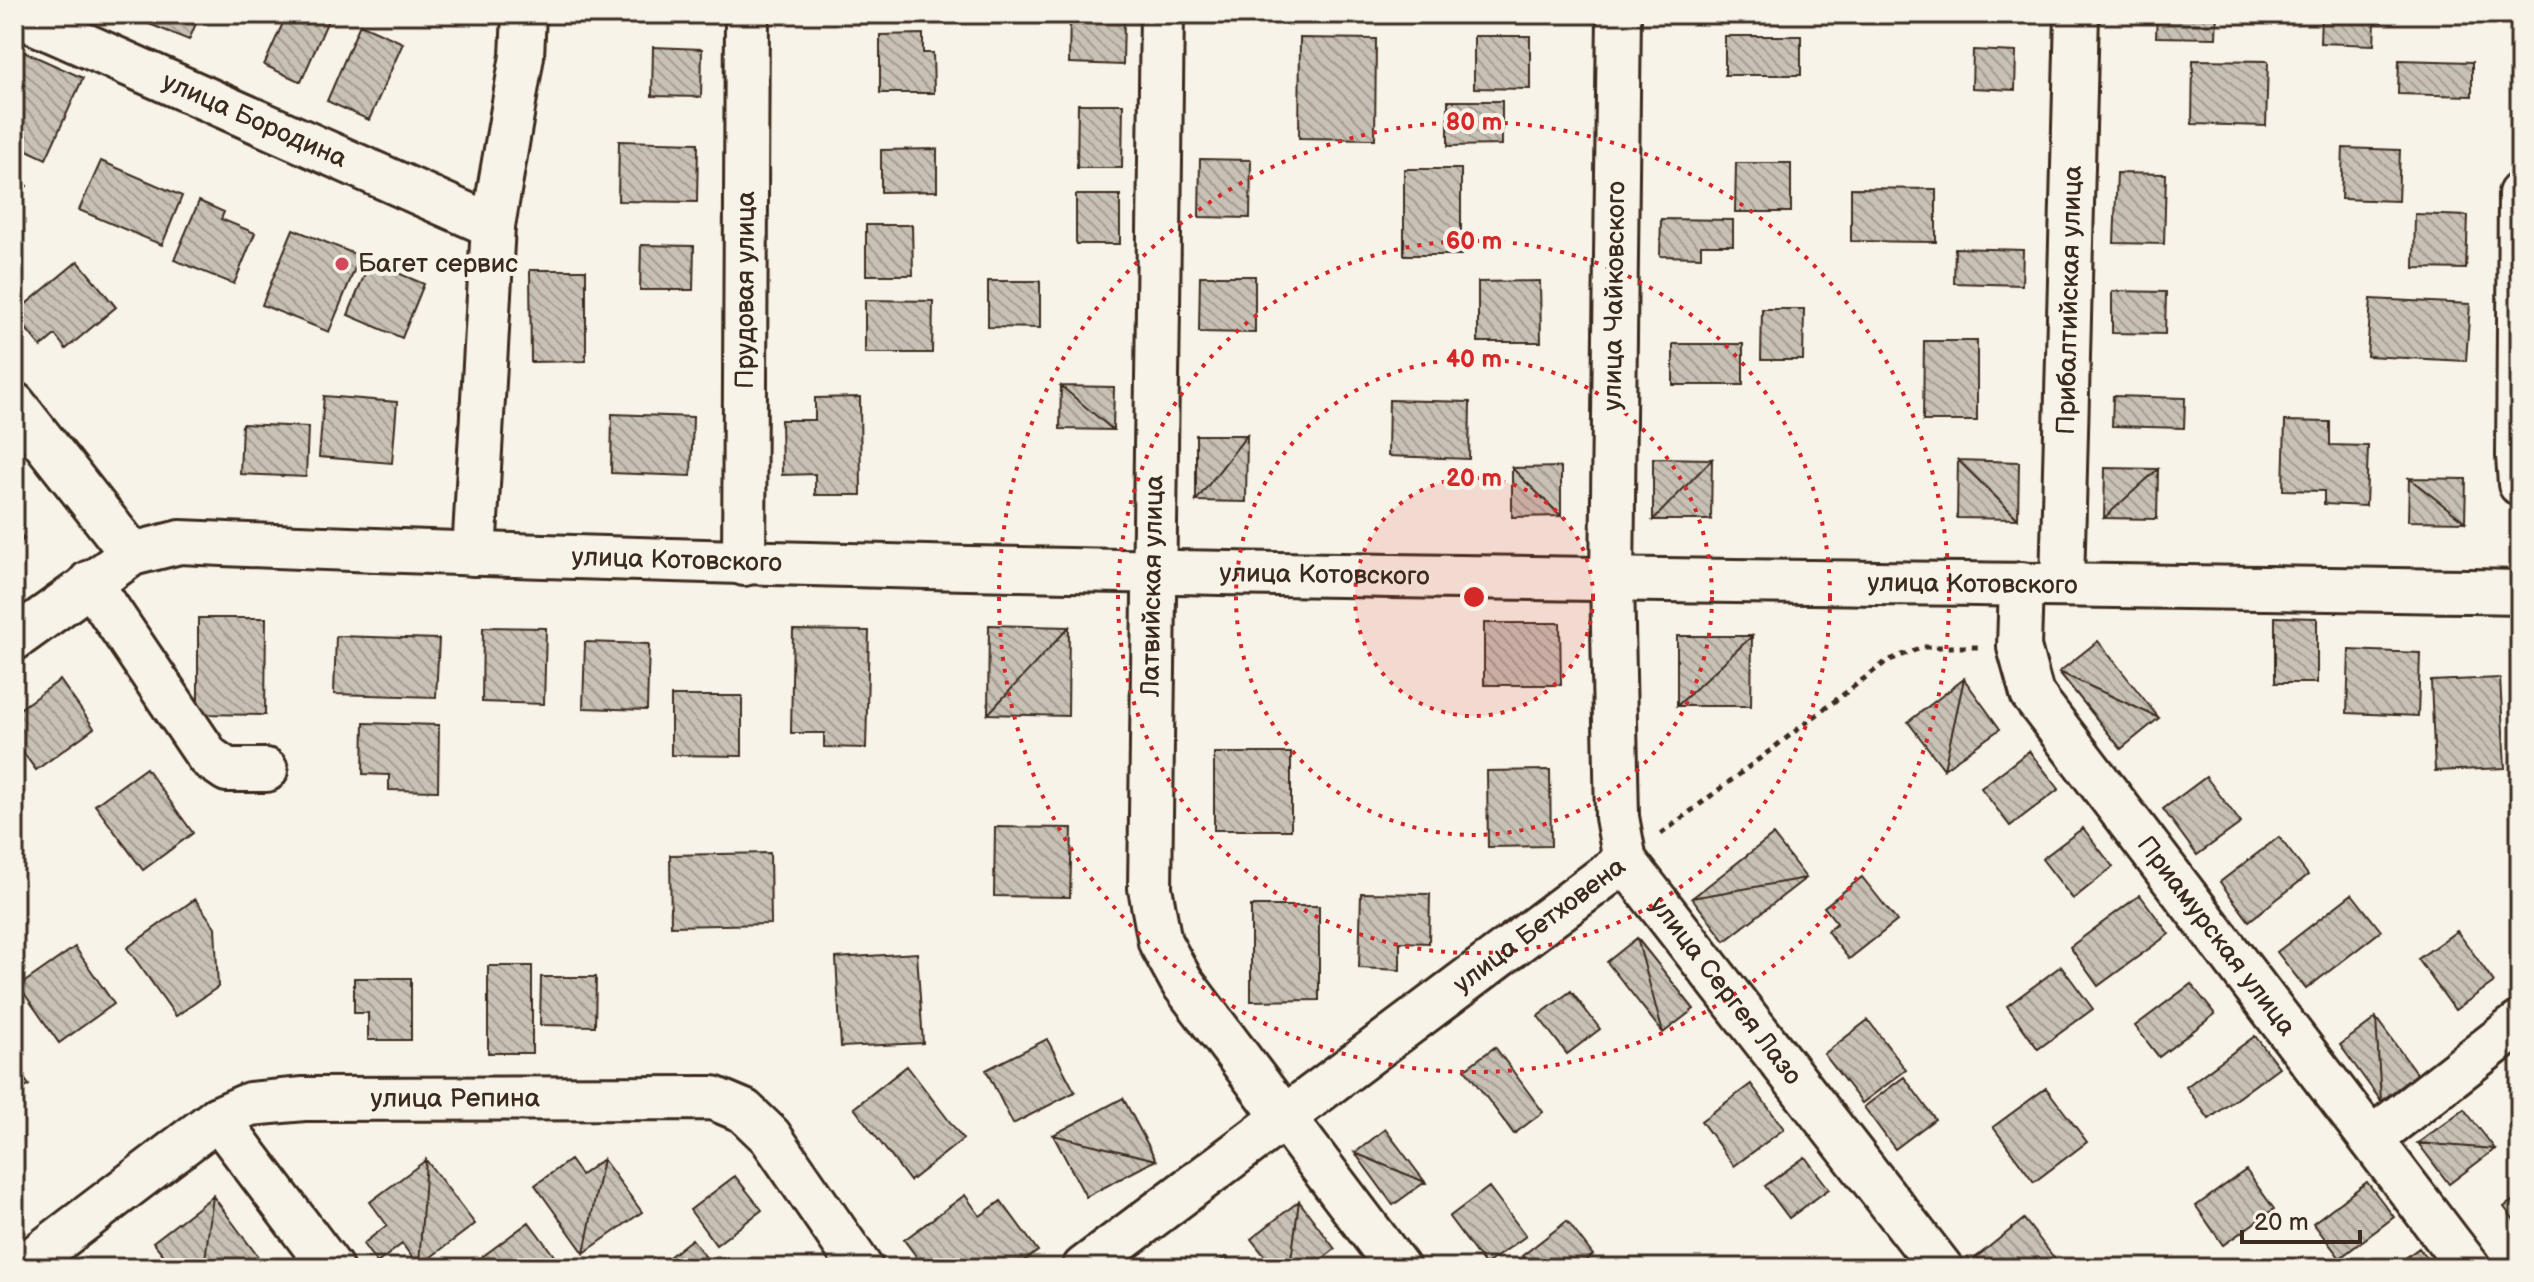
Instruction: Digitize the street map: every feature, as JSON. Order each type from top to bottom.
[{"type":"street","name":"улица Бородина","points":[[15,14],[493,226]]},
{"type":"street","points":[[474,554],[493,226],[522,56],[524,14]]},
{"type":"street","name":"Прудовая улица","points":[[744,564],[747,14]]},
{"type":"street","name":"Латвийская улица","points":[[1162,14],[1150,888],[1160,942],[1182,982],[1398,1268]]},
{"type":"street","name":"улица Чайковского","points":[[1612,579],[1619,14]]},
{"type":"street","name":"Прибалтийская улица","points":[[2042,584],[2077,14]]},
{"type":"street","points":[[2520,194],[2520,484]]},
{"type":"street","points":[[14,404],[132,554]]},
{"type":"street","name":"улица Котовского","points":[[14,639],[132,554],[180,542],[744,564],[1153,573],[2520,592]]},
{"type":"street","name":"улица Сергея Лазо","points":[[1612,579],[1617,817],[1625,861],[1941,1268]]},
{"type":"street","points":[[90,582],[208,757],[227,770],[266,770]]},
{"type":"street","name":"Приамурская улица","points":[[2042,584],[2019,647],[2032,694],[2469,1268]]},
{"type":"street","name":"улица Бетховена","points":[[1084,1268],[1625,861]]},
{"type":"street","points":[[2371,1139],[2520,1023]]},
{"type":"street","name":"улица Репина","points":[[21,1268],[218,1118],[250,1104],[304,1099],[713,1098],[744,1111],[770,1136],[861,1268]]},
{"type":"street","points":[[218,1118],[331,1268]]},
{"type":"path","name":"улица Бетховена","points":[[1625,861],[1887,661],[1923,647],[2019,647]]},
{"type":"building","points":[[153,14],[200,14],[189,40],[149,24]]},
{"type":"building","points":[[287,14],[320,14],[329,18],[301,82],[264,65]]},
{"type":"building","points":[[1070,14],[1124,16],[1123,65],[1069,63]]},
{"type":"building","points":[[2157,14],[2217,14],[2216,38],[2156,37]]},
{"type":"building","points":[[2321,14],[2382,14],[2382,22],[2375,22],[2374,45],[2320,43]]},
{"type":"building","points":[[360,24],[403,43],[369,120],[327,101]]},
{"type":"building","points":[[923,34],[923,53],[933,53],[934,93],[880,93],[880,35]]},
{"type":"building","points":[[1474,36],[1530,36],[1530,89],[1474,88]]},
{"type":"building","points":[[1725,36],[1801,36],[1801,75],[1725,75]]},
{"type":"building","points":[[1300,38],[1376,39],[1375,139],[1299,138]]},
{"type":"building","points":[[653,47],[702,49],[701,97],[652,96]]},
{"type":"building","points":[[1973,50],[2016,52],[2015,90],[1972,88]]},
{"type":"building","points":[[25,52],[83,78],[46,159],[14,144],[14,75]]},
{"type":"building","points":[[2193,60],[2268,61],[2266,126],[2192,124]]},
{"type":"building","points":[[2399,60],[2472,62],[2472,96],[2398,94]]},
{"type":"building","points":[[1448,101],[1502,101],[1502,145],[1448,146]]},
{"type":"building","points":[[1078,104],[1123,104],[1122,168],[1077,168]]},
{"type":"building","points":[[619,141],[698,143],[697,202],[618,201]]},
{"type":"building","points":[[2343,148],[2400,150],[2398,201],[2341,199]]},
{"type":"building","points":[[937,149],[937,191],[881,192],[881,150]]},
{"type":"building","points":[[1200,159],[1251,160],[1250,218],[1199,217]]},
{"type":"building","points":[[101,161],[182,196],[162,245],[79,210]]},
{"type":"building","points":[[1736,163],[1791,163],[1791,212],[1735,212]]},
{"type":"building","points":[[1404,169],[1461,169],[1461,255],[1404,255]]},
{"type":"building","points":[[14,173],[27,186],[14,199]]},
{"type":"building","points":[[2117,173],[2166,174],[2164,244],[2114,243]]},
{"type":"building","points":[[1851,188],[1936,189],[1936,242],[1851,241]]},
{"type":"building","points":[[1076,195],[1120,195],[1120,244],[1076,244]]},
{"type":"building","points":[[199,201],[224,212],[221,219],[255,233],[234,284],[174,260]]},
{"type":"building","points":[[2415,214],[2468,216],[2466,269],[2414,268]]},
{"type":"building","points":[[1661,219],[1733,220],[1733,245],[1701,245],[1701,257],[1660,256]]},
{"type":"building","points":[[866,225],[912,225],[913,275],[866,275]]},
{"type":"building","points":[[293,229],[360,256],[329,332],[262,305]]},
{"type":"building","points":[[641,245],[694,246],[693,290],[640,290]]},
{"type":"building","points":[[1955,248],[2023,250],[2022,285],[1954,283]]},
{"type":"building","points":[[78,261],[116,307],[66,349],[55,335],[41,347],[14,314]]},
{"type":"building","points":[[370,261],[424,284],[402,338],[348,315]]},
{"type":"building","points":[[530,270],[586,270],[586,361],[531,362]]},
{"type":"building","points":[[1200,276],[1255,276],[1255,333],[1199,332]]},
{"type":"building","points":[[988,281],[1040,281],[1040,328],[988,327]]},
{"type":"building","points":[[1540,281],[1541,342],[1478,342],[1478,282]]},
{"type":"building","points":[[2112,291],[2166,292],[2165,334],[2112,333]]},
{"type":"building","points":[[2371,299],[2470,304],[2466,361],[2367,356]]},
{"type":"building","points":[[865,300],[933,301],[932,353],[865,353]]},
{"type":"building","points":[[1762,309],[1804,309],[1803,360],[1761,360]]},
{"type":"building","points":[[1924,341],[1977,341],[1977,421],[1923,421]]},
{"type":"building","points":[[1673,344],[1743,344],[1743,385],[1673,385]]},
{"type":"building","points":[[1061,386],[1114,387],[1113,430]]},
{"type":"building","points":[[1061,386],[1113,430],[1060,429]]},
{"type":"building","points":[[324,396],[397,402],[392,463],[319,457]]},
{"type":"building","points":[[2113,396],[2185,398],[2184,428],[2112,426]]},
{"type":"building","points":[[860,397],[861,495],[815,495],[815,474],[782,475],[781,420],[815,420],[815,398]]},
{"type":"building","points":[[1389,400],[1470,402],[1469,459],[1388,456]]},
{"type":"building","points":[[612,414],[693,417],[691,476],[611,473]]},
{"type":"building","points":[[2285,421],[2330,422],[2330,445],[2368,446],[2366,506],[2324,504],[2324,491],[2283,490]]},
{"type":"building","points":[[242,424],[308,427],[306,477],[240,474]]},
{"type":"building","points":[[1196,435],[1247,435],[1196,501]]},
{"type":"building","points":[[1247,435],[1246,502],[1196,501]]},
{"type":"building","points":[[1653,458],[1712,459],[1653,520]]},
{"type":"building","points":[[1712,459],[1711,520],[1653,520]]},
{"type":"building","points":[[1958,460],[2019,462],[2018,519]]},
{"type":"building","points":[[1958,460],[2018,519],[1957,518]]},
{"type":"building","points":[[1561,467],[1561,516],[1512,468]]},
{"type":"building","points":[[1512,468],[1561,516],[1512,517]]},
{"type":"building","points":[[2105,468],[2158,469],[2104,518]]},
{"type":"building","points":[[2158,469],[2157,519],[2104,518]]},
{"type":"building","points":[[2409,478],[2465,522],[2408,521]]},
{"type":"building","points":[[2409,478],[2466,479],[2465,522]]},
{"type":"building","points":[[14,525],[24,539],[14,547]]},
{"type":"building","points":[[2275,617],[2317,618],[2317,683],[2275,683]]},
{"type":"building","points":[[198,618],[266,618],[265,715],[198,714]]},
{"type":"building","points":[[1484,623],[1560,623],[1561,685],[1484,685]]},
{"type":"building","points":[[989,625],[1069,627],[988,714]]},
{"type":"building","points":[[483,627],[546,628],[544,704],[482,702]]},
{"type":"building","points":[[1069,627],[1068,716],[988,714]]},
{"type":"building","points":[[793,630],[869,631],[866,748],[824,747],[824,733],[791,733]]},
{"type":"building","points":[[336,636],[439,639],[436,697],[334,694]]},
{"type":"building","points":[[1677,636],[1752,636],[1677,706]]},
{"type":"building","points":[[1752,636],[1751,706],[1677,706]]},
{"type":"building","points":[[2098,641],[2159,718],[2059,672]]},
{"type":"building","points":[[585,642],[649,644],[647,710],[583,708]]},
{"type":"building","points":[[2349,650],[2420,653],[2418,716],[2347,713]]},
{"type":"building","points":[[2059,672],[2159,718],[2121,749]]},
{"type":"building","points":[[2500,678],[2505,768],[2435,771],[2431,681]]},
{"type":"building","points":[[1964,679],[1944,769],[1908,722]]},
{"type":"building","points":[[1964,679],[2000,729],[1944,769]]},
{"type":"building","points":[[60,680],[94,728],[36,770],[14,740],[14,713]]},
{"type":"building","points":[[671,696],[742,696],[742,756],[671,755]]},
{"type":"building","points":[[364,723],[439,725],[438,791],[389,790],[389,775],[363,774]]},
{"type":"building","points":[[2029,751],[2059,789],[2010,826],[1981,788]]},
{"type":"building","points":[[1214,753],[1291,753],[1291,830],[1214,830]]},
{"type":"building","points":[[146,768],[193,833],[143,870],[95,805]]},
{"type":"building","points":[[1550,770],[1551,846],[1488,847],[1487,771]]},
{"type":"building","points":[[2206,777],[2241,823],[2197,855],[2163,809]]},
{"type":"building","points":[[995,827],[1072,828],[1070,897],[994,896]]},
{"type":"building","points":[[2083,828],[2113,867],[2073,899],[2042,859]]},
{"type":"building","points":[[1773,835],[1806,878],[1692,898]]},
{"type":"building","points":[[2279,837],[2308,875],[2249,921],[2220,882]]},
{"type":"building","points":[[14,841],[23,853],[14,860]]},
{"type":"building","points":[[770,853],[771,924],[671,926],[670,855]]},
{"type":"building","points":[[1862,877],[1897,921],[1849,959],[1827,931],[1837,923],[1824,907]]},
{"type":"building","points":[[1806,878],[1725,941],[1692,898]]},
{"type":"building","points":[[1361,893],[1430,894],[1429,943],[1400,942],[1400,970],[1359,968]]},
{"type":"building","points":[[2352,894],[2381,931],[2306,989],[2277,952]]},
{"type":"building","points":[[2140,895],[2169,934],[2098,986],[2070,947]]},
{"type":"building","points":[[195,899],[215,927],[218,987],[176,1016],[127,948]]},
{"type":"building","points":[[1251,906],[1319,906],[1319,1000],[1251,1001]]},
{"type":"building","points":[[2457,931],[2494,982],[2455,1010],[2418,959]]},
{"type":"building","points":[[1637,938],[1663,1033],[1607,962]]},
{"type":"building","points":[[1637,938],[1694,1009],[1663,1033]]},
{"type":"building","points":[[75,947],[114,1004],[59,1043],[19,986]]},
{"type":"building","points":[[917,953],[923,1043],[841,1047],[836,958]]},
{"type":"building","points":[[488,966],[532,966],[532,1053],[488,1053]]},
{"type":"building","points":[[2061,966],[2093,1009],[2038,1049],[2007,1006]]},
{"type":"building","points":[[541,977],[596,977],[595,1026],[540,1025]]},
{"type":"building","points":[[354,978],[411,978],[411,1040],[368,1040],[368,1013],[354,1013]]},
{"type":"building","points":[[2191,984],[2215,1014],[2159,1057],[2135,1026]]},
{"type":"building","points":[[1571,991],[1600,1029],[1567,1054],[1538,1016]]},
{"type":"building","points":[[2376,1018],[2381,1101],[2340,1045]]},
{"type":"building","points":[[2376,1018],[2417,1074],[2381,1101]]},
{"type":"building","points":[[1868,1020],[1906,1070],[1862,1103],[1824,1054]]},
{"type":"building","points":[[2255,1036],[2279,1067],[2209,1119],[2186,1087]]},
{"type":"building","points":[[1047,1039],[1075,1092],[1013,1124],[986,1070]]},
{"type":"building","points":[[1495,1047],[1543,1112],[1514,1134],[1465,1069]]},
{"type":"building","points":[[14,1065],[29,1085],[14,1096]]},
{"type":"building","points":[[907,1066],[963,1139],[910,1181],[854,1108]]},
{"type":"building","points":[[1904,1077],[1935,1119],[1895,1149],[1864,1107]]},
{"type":"building","points":[[1751,1084],[1784,1129],[1734,1166],[1701,1121]]},
{"type":"building","points":[[2046,1088],[2087,1142],[2034,1182],[1993,1127]]},
{"type":"building","points":[[1123,1098],[1156,1160],[1053,1135]]},
{"type":"building","points":[[2464,1109],[2495,1149],[2418,1143]]},
{"type":"building","points":[[1385,1129],[1425,1182],[1355,1153]]},
{"type":"building","points":[[1053,1135],[1156,1160],[1086,1197]]},
{"type":"building","points":[[2418,1143],[2495,1149],[2449,1184]]},
{"type":"building","points":[[1355,1153],[1425,1182],[1393,1205]]},
{"type":"building","points":[[1805,1157],[1829,1189],[1789,1218],[1765,1186]]},
{"type":"building","points":[[603,1159],[642,1212],[584,1253]]},
{"type":"building","points":[[603,1159],[584,1253],[535,1185],[570,1160],[581,1175]]},
{"type":"building","points":[[426,1160],[419,1266],[402,1244],[377,1263],[363,1244],[387,1225],[370,1202]]},
{"type":"building","points":[[426,1160],[475,1224],[419,1266]]},
{"type":"building","points":[[2246,1170],[2274,1209],[2223,1245],[2196,1206]]},
{"type":"building","points":[[735,1176],[762,1210],[716,1245],[690,1210]]},
{"type":"building","points":[[2367,1182],[2394,1217],[2340,1258],[2313,1223]]},
{"type":"building","points":[[1489,1187],[1526,1236],[1485,1265],[1449,1217]]},
{"type":"building","points":[[965,1195],[980,1216],[1001,1201],[1038,1251],[1014,1268],[925,1268],[904,1240]]},
{"type":"building","points":[[2520,1195],[2520,1228],[2504,1207]]},
{"type":"building","points":[[213,1196],[204,1268],[174,1268],[153,1242]]},
{"type":"building","points":[[213,1196],[259,1258],[245,1268],[204,1268]]},
{"type":"building","points":[[1299,1201],[1335,1249],[1311,1268],[1290,1268]]},
{"type":"building","points":[[1299,1201],[1290,1268],[1274,1268],[1251,1239]]},
{"type":"building","points":[[2024,1219],[2058,1263],[2051,1268],[1981,1268],[1974,1259]]},
{"type":"building","points":[[1567,1221],[1593,1255],[1576,1268],[1531,1268],[1522,1256]]},
{"type":"building","points":[[529,1222],[563,1268],[467,1268]]},
{"type":"building","points":[[692,1239],[714,1268],[655,1268]]},
{"type":"building","points":[[2419,1248],[2434,1268],[2392,1268]]},
{"type":"building","points":[[1226,1257],[1235,1268],[1211,1268]]},
{"type":"place","name":"Багет сервис","points":[[342,264]]}]
